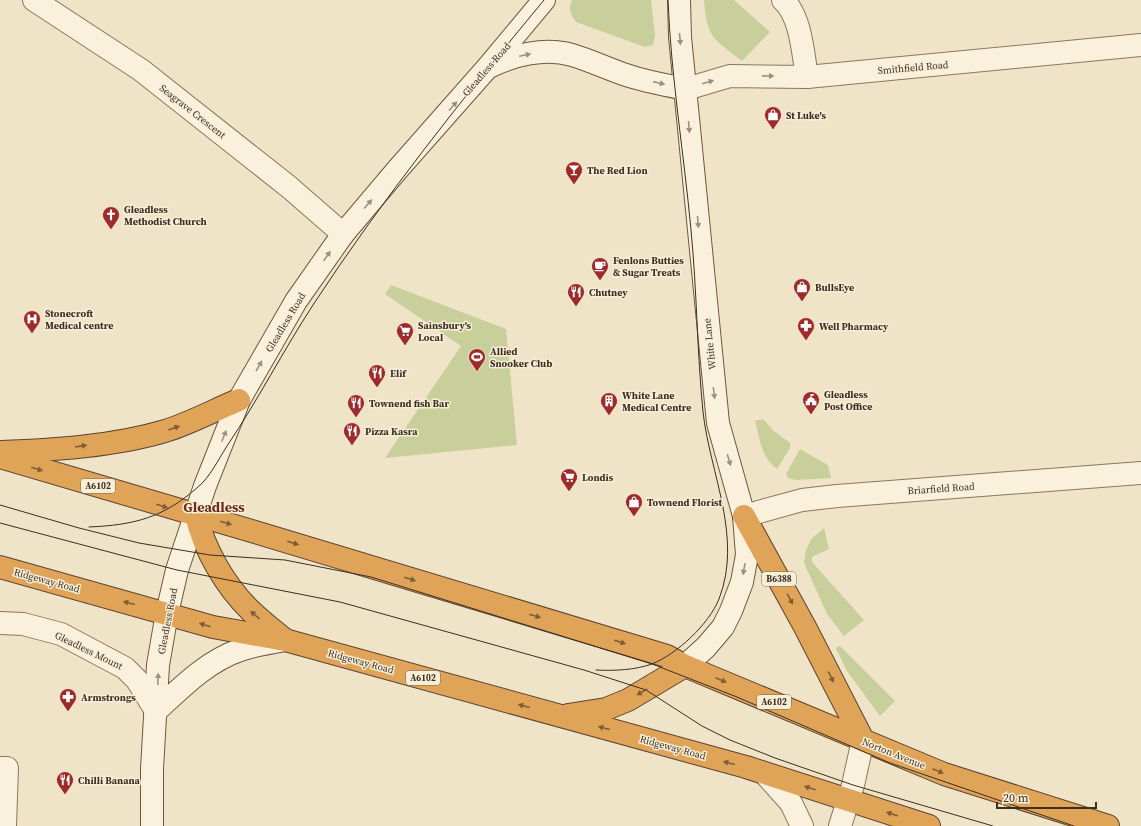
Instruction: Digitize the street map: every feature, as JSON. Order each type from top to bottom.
[{"type":"highway","points":[[0,452],[54,450],[137,438],[185,424],[239,400]]},
{"type":"highway","name":"A6102","points":[[0,457],[583,630],[667,656],[685,666]]},
{"type":"highway","points":[[196,515],[201,535],[210,555],[227,581],[250,610],[285,640]]},
{"type":"highway","name":"B6388","points":[[744,516],[802,621],[863,740]]},
{"type":"highway","name":"Ridgeway Road","points":[[0,567],[213,627],[285,640],[738,765],[766,775]]},
{"type":"highway","name":"B6388","points":[[561,716],[606,709],[628,700],[685,666]]},
{"type":"highway","name":"Norton Avenue","points":[[685,666],[944,774],[1108,826]]},
{"type":"highway","name":"A6102","points":[[766,775],[929,826]]},
{"type":"main road","name":"Seagrave Crescent","points":[[34,0],[141,70],[288,187],[343,234]]},
{"type":"main road","name":"Gleadless Road","points":[[152,826],[152,770],[158,665],[167,613],[177,570],[205,486],[239,400],[296,301],[343,234],[544,0]]},
{"type":"main road","name":"White Lane","points":[[679,0],[680,37],[710,356],[718,423],[744,516],[747,554],[742,582],[732,611],[723,627],[706,647],[685,666]]},
{"type":"main road","points":[[783,0],[788,4],[799,30],[807,77]]},
{"type":"main road","name":"Smithfield Road","points":[[686,89],[730,76],[807,77],[1141,45]]},
{"type":"main road","points":[[488,67],[500,61],[527,54],[570,54],[633,77],[686,89]]},
{"type":"main road","name":"Briarfield Road","points":[[744,516],[796,502],[837,496],[1141,473]]},
{"type":"main road","name":"Gleadless Mount","points":[[0,623],[23,624],[61,634],[125,668],[137,680],[156,711]]},
{"type":"main road","points":[[156,711],[183,686],[220,659],[240,650],[285,640]]},
{"type":"main road","points":[[840,826],[863,740]]},
{"type":"main road","points":[[0,768],[7,768],[5,826]]},
{"type":"main road","points":[[766,775],[791,803],[802,826]]},
{"type":"green space","points":[[572,0],[651,0],[655,35],[653,45],[645,47],[576,22],[570,11]]},
{"type":"green space","points":[[704,0],[734,0],[770,32],[742,61],[718,42],[713,36],[707,23]]},
{"type":"green space","name":"Allied Snooker Club","points":[[391,285],[506,329],[517,445],[385,458],[461,346],[385,294]]},
{"type":"green space","points":[[763,419],[774,431],[790,443],[790,448],[777,469],[767,459],[760,442],[755,421]]},
{"type":"green space","points":[[800,449],[828,465],[831,478],[796,480],[788,478],[786,474]]},
{"type":"green space","points":[[824,528],[829,549],[812,557],[812,562],[864,620],[844,636],[827,614],[804,563],[806,550],[812,538]]},
{"type":"green space","points":[[837,646],[841,647],[895,701],[880,716],[847,671],[836,649]]},
{"type":"tram line","points":[[89,527],[134,522],[160,513],[185,498],[202,483],[214,468],[313,305],[367,226],[424,149],[544,0]]},
{"type":"tram line","points":[[596,670],[639,668],[662,659],[682,646],[708,618],[719,599],[725,576],[728,552],[723,506],[703,412],[693,253],[672,58],[668,0]]},
{"type":"tram line","points":[[0,505],[79,528],[139,543],[210,555],[285,560],[371,577],[652,664],[737,697],[890,763],[1074,826]]},
{"type":"tram line","points":[[0,523],[177,570],[340,602],[584,670],[646,690],[702,726],[730,740],[775,758],[853,785],[993,826]]},
{"type":"place","name":"St Luke's","points":[[773,130]]},
{"type":"place","name":"The Red Lion","points":[[574,185]]},
{"type":"place","name":"Gleadless Methodist Church","points":[[111,230]]},
{"type":"place","name":"Fenlons Butties & Sugar Treats","points":[[600,281]]},
{"type":"place","name":"BullsEye","points":[[802,302]]},
{"type":"place","name":"Chutney","points":[[576,307]]},
{"type":"place","name":"Stonecroft Medical centre","points":[[32,334]]},
{"type":"place","name":"Well Pharmacy","points":[[806,341]]},
{"type":"place","name":"Sainsbury's Local","points":[[405,346]]},
{"type":"place","name":"Allied Snooker Club","points":[[477,372]]},
{"type":"place","name":"Elif","points":[[377,388]]},
{"type":"place","name":"Gleadless Post Office","points":[[811,415]]},
{"type":"place","name":"White Lane Medical Centre","points":[[609,416]]},
{"type":"place","name":"Townend fish Bar","points":[[356,418]]},
{"type":"place","name":"Pizza Kasra","points":[[352,446]]},
{"type":"place","name":"Londis","points":[[569,492]]},
{"type":"place","name":"Townend Florist","points":[[634,517]]},
{"type":"place","name":"Armstrongs","points":[[68,712]]},
{"type":"place","name":"Chilli Banana","points":[[65,795]]},
{"type":"district","name":"Gleadless","points":[[214,507]]}]
